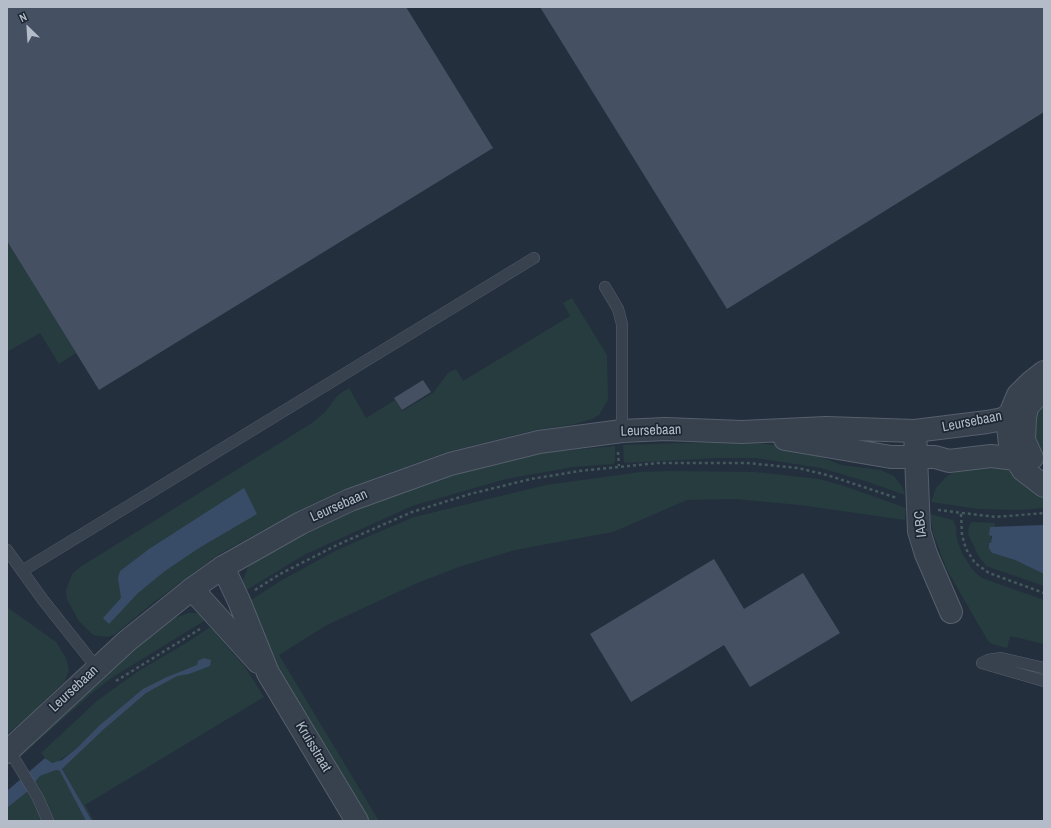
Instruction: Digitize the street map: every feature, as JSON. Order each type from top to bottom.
[{"type":"street","points":[[1044,372],[1018,395],[1010,414],[1008,427],[1017,447],[1023,470],[1044,486]]},
{"type":"street","points":[[1017,447],[1027,408],[1044,390]]},
{"type":"street","name":"Leursebaan","points":[[8,749],[126,641],[192,589],[223,567],[301,523],[350,500],[450,464],[539,442],[622,431],[665,429],[742,432],[826,428],[915,431],[987,422],[1003,419],[1010,414]]},
{"type":"street","name":"IABC","points":[[915,431],[925,457],[919,506],[919,531],[926,554],[951,612]]},
{"type":"street","name":"Leursebaan","points":[[742,432],[865,453],[925,457],[948,450],[1017,447]]},
{"type":"street","points":[[1017,447],[1044,469]]},
{"type":"street","name":"Kruisstraat","points":[[223,567],[239,601],[268,673],[357,821]]},
{"type":"street","name":"Kruisstraat","points":[[192,589],[268,673]]},
{"type":"lane","points":[[22,571],[534,258]]},
{"type":"lane","points":[[605,287],[618,309],[622,324],[622,431]]},
{"type":"lane","points":[[7,550],[42,600],[97,668]]},
{"type":"lane","points":[[1044,668],[1000,658],[988,660],[982,663],[1044,681]]},
{"type":"lane","points":[[8,749],[32,789],[48,821]]},
{"type":"path","points":[[239,601],[280,574],[337,545],[412,512],[470,494],[530,479],[619,466],[722,462],[798,468],[827,474],[919,506],[961,514],[996,517],[1044,513]]},
{"type":"path","points":[[961,514],[962,535],[966,549],[975,564],[989,573],[1044,593]]},
{"type":"path","points":[[115,682],[190,636],[217,616]]},
{"type":"green space","points":[[7,241],[76,353],[59,364],[40,333],[7,352]]},
{"type":"green space","points":[[572,298],[607,355],[608,400],[599,415],[592,419],[575,424],[535,430],[447,452],[345,489],[297,512],[221,553],[154,602],[114,635],[107,637],[93,635],[78,620],[67,599],[66,590],[72,574],[80,567],[312,423],[325,412],[338,395],[349,388],[366,418],[395,400],[402,411],[433,393],[448,373],[456,369],[463,381],[570,316],[563,303]]},
{"type":"green space","points":[[1044,398],[1044,461],[1038,455],[1032,442],[1035,410]]},
{"type":"green space","points":[[716,442],[756,443],[793,447],[842,465],[881,470],[894,476],[903,488],[905,495],[821,468],[756,458],[717,458],[624,463],[623,445]]},
{"type":"green space","points":[[615,446],[615,462],[613,464],[573,467],[506,479],[412,506],[304,555],[240,594],[240,587],[249,565],[296,538],[365,506],[458,472],[540,453]]},
{"type":"green space","points":[[974,465],[1005,467],[1044,496],[1044,508],[1019,510],[978,509],[931,502],[936,488],[946,477],[958,469]]},
{"type":"green space","points":[[640,472],[755,472],[819,479],[844,486],[906,508],[905,520],[800,505],[734,499],[687,500],[613,532],[515,550],[459,567],[417,583],[327,625],[279,655],[379,821],[369,821],[271,660],[248,602],[282,580],[337,550],[414,517],[546,485]]},
{"type":"green space","points":[[930,514],[953,520],[956,527],[957,540],[962,553],[972,569],[982,578],[1044,600],[1044,644],[1010,636],[1007,648],[992,644],[988,641],[947,570],[933,533]]},
{"type":"green space","points":[[972,522],[995,523],[995,527],[990,527],[992,553],[1015,560],[1044,574],[1044,586],[986,566],[978,555],[968,534],[969,526]]},
{"type":"green space","points":[[7,607],[56,642],[66,658],[69,670],[65,681],[31,714],[7,734]]},
{"type":"green space","points":[[188,613],[196,613],[209,618],[113,677],[92,693],[20,757],[19,754],[152,634],[172,619]]},
{"type":"green space","points":[[210,627],[245,667],[264,697],[85,805],[94,821],[92,821],[62,769],[103,729],[100,726],[77,748],[57,762],[52,763],[48,761],[41,753],[98,700],[140,670],[188,642]]},
{"type":"green space","points":[[56,770],[61,771],[86,821],[52,821],[35,782],[40,776]]},
{"type":"green space","points":[[27,792],[34,801],[43,821],[7,821],[7,808]]},
{"type":"water","points":[[244,488],[257,514],[199,548],[165,571],[138,593],[109,624],[103,618],[121,598],[118,578],[120,571],[149,549]]},
{"type":"water","points":[[1044,525],[1044,574],[1015,560],[992,553],[989,548],[989,543],[991,543],[992,536],[989,535],[990,527]]},
{"type":"water","points":[[204,658],[211,660],[210,666],[189,674],[177,676],[146,693],[104,729],[62,769],[92,821],[86,821],[60,771],[56,770],[40,776],[27,792],[7,808],[7,791],[45,758],[52,763],[62,760],[77,748],[100,725],[143,689],[167,677],[197,665],[198,661]]},
{"type":"building","points":[[7,7],[406,7],[493,148],[99,390],[7,241]]},
{"type":"building","points":[[540,7],[1044,7],[1044,112],[727,309]]},
{"type":"building","points":[[423,380],[431,392],[402,410],[394,398]]},
{"type":"building","points":[[714,559],[744,609],[803,573],[840,633],[750,687],[724,645],[631,702],[590,634]]}]
